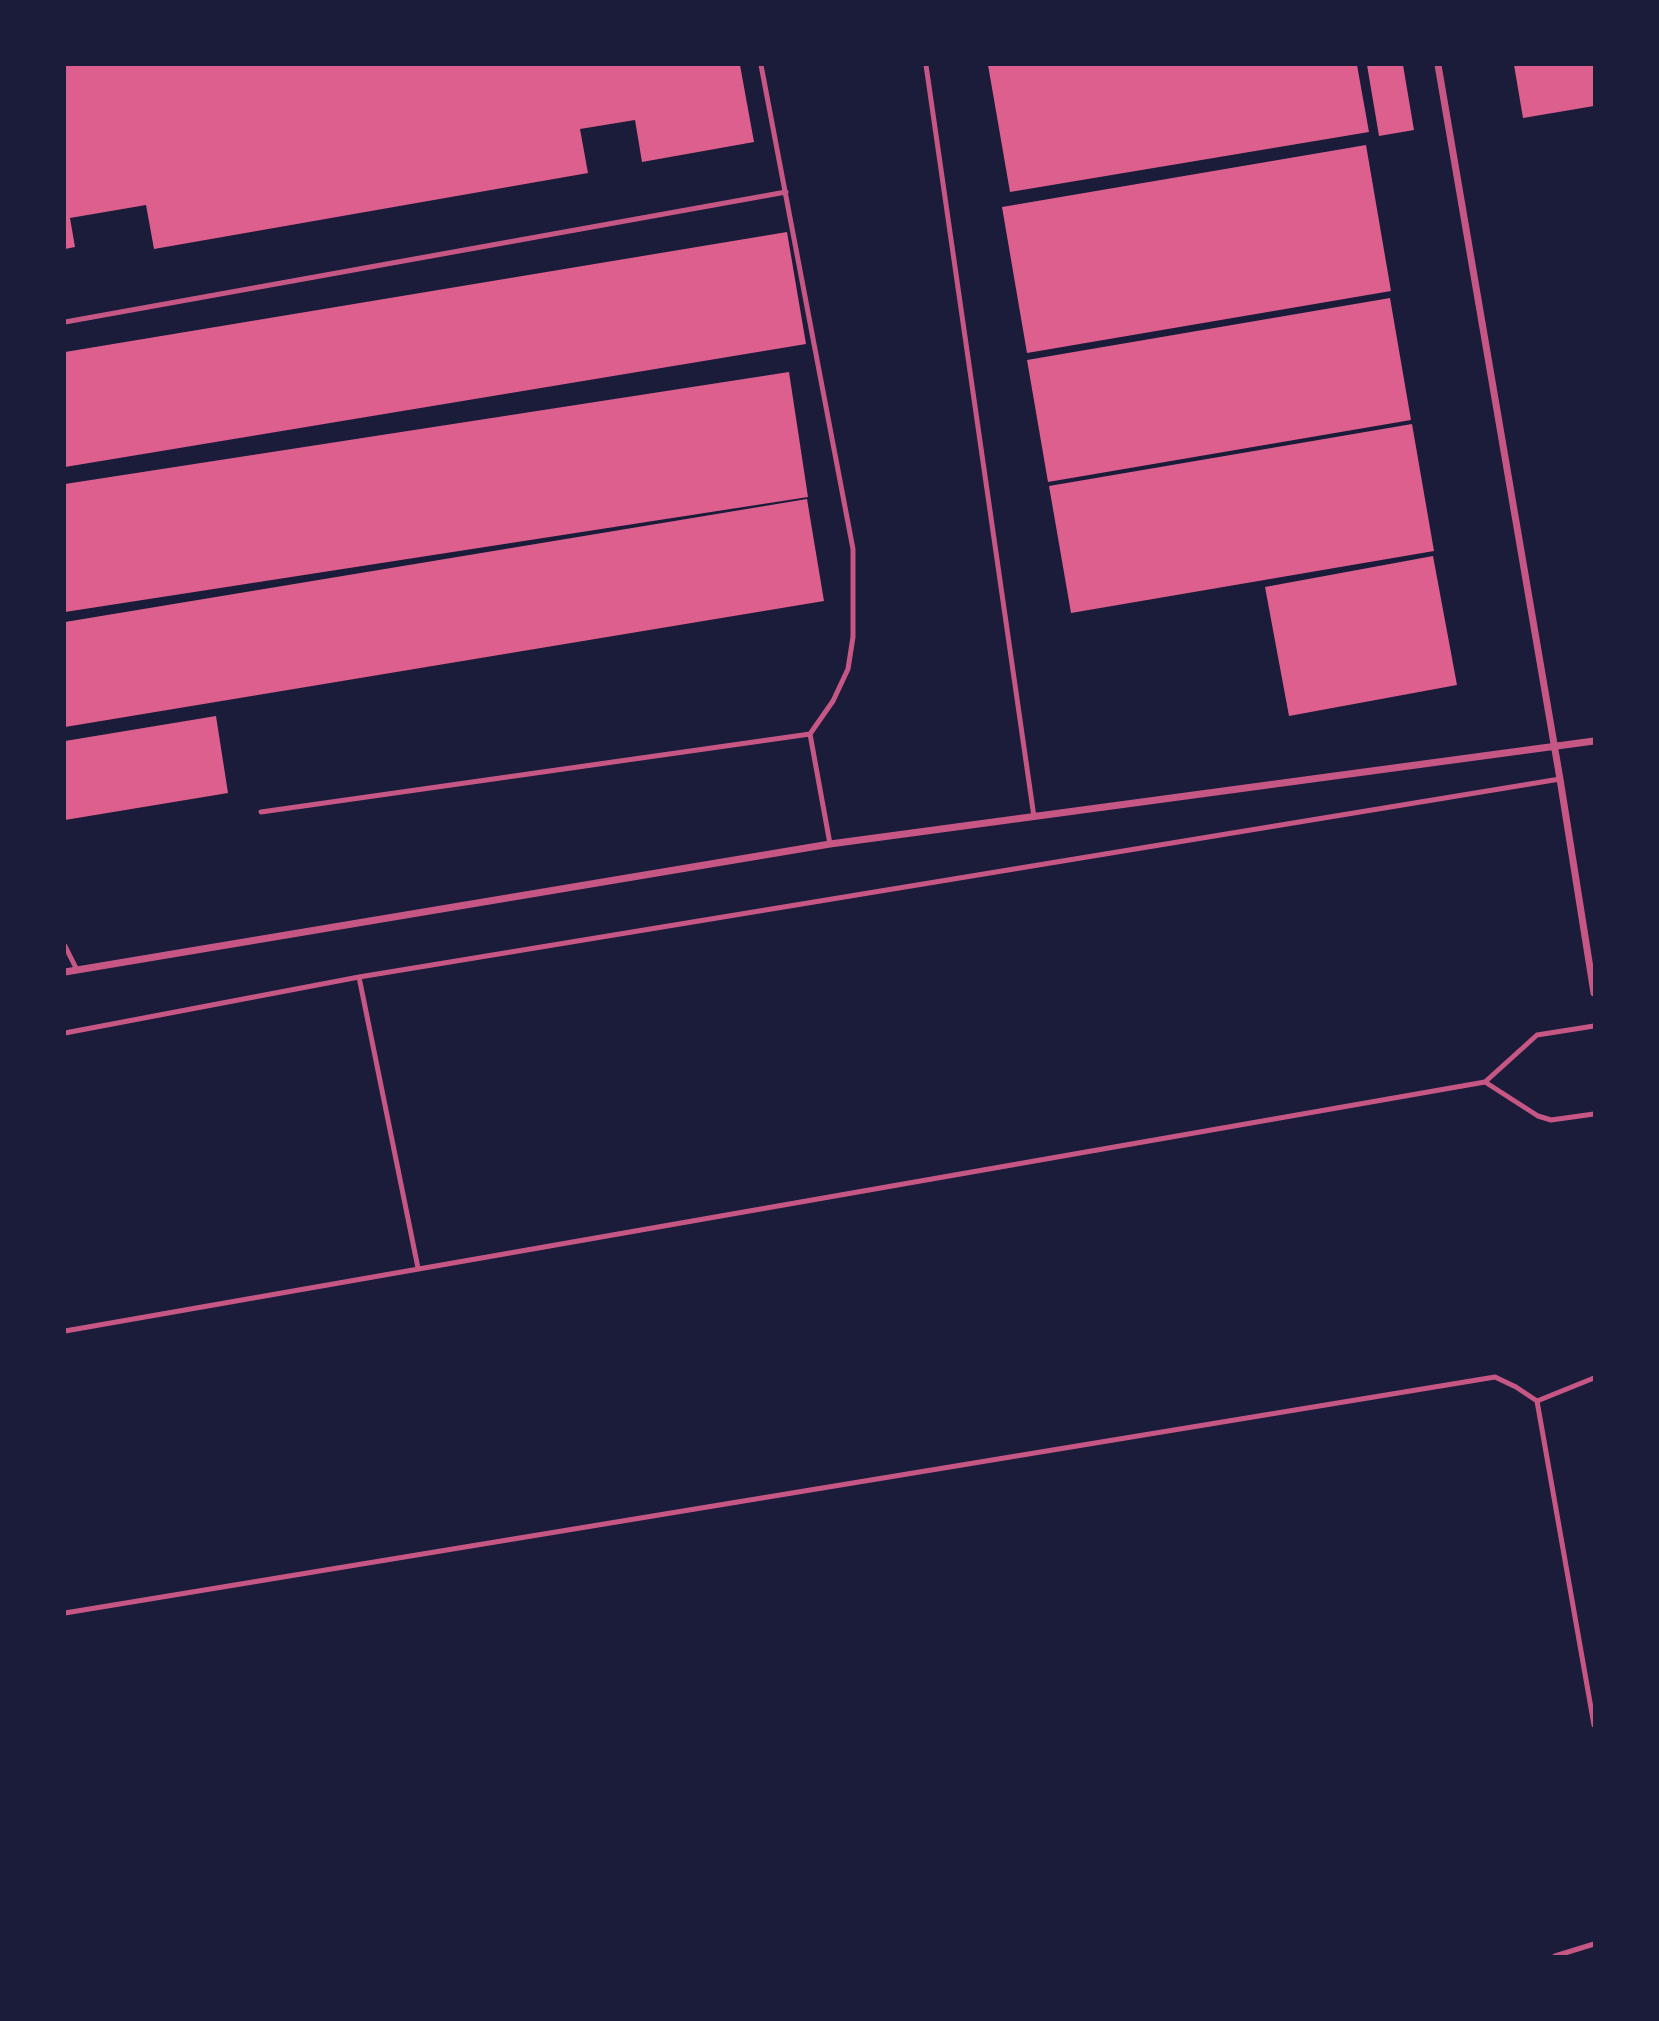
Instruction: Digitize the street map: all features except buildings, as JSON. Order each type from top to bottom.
[{"type":"street","points":[[1438,65],[1594,993]]},
{"type":"street","points":[[65,972],[830,844],[1594,741]]},
{"type":"lane","points":[[761,65],[853,549],[853,637],[848,669],[833,701],[810,734],[830,844]]},
{"type":"lane","points":[[926,65],[1034,817]]},
{"type":"lane","points":[[65,322],[786,192]]},
{"type":"lane","points":[[261,812],[810,734]]},
{"type":"lane","points":[[65,1033],[359,977],[1560,779]]},
{"type":"lane","points":[[65,946],[77,970]]},
{"type":"lane","points":[[359,977],[418,1268]]},
{"type":"lane","points":[[65,1331],[1485,1082],[1538,1035],[1594,1026]]},
{"type":"lane","points":[[1485,1082],[1538,1116],[1551,1120],[1594,1114]]},
{"type":"lane","points":[[65,1613],[1495,1377],[1536,1401],[1594,1725]]},
{"type":"lane","points":[[1536,1401],[1594,1378]]},
{"type":"lane","points":[[1555,1956],[1594,1944]]}]
